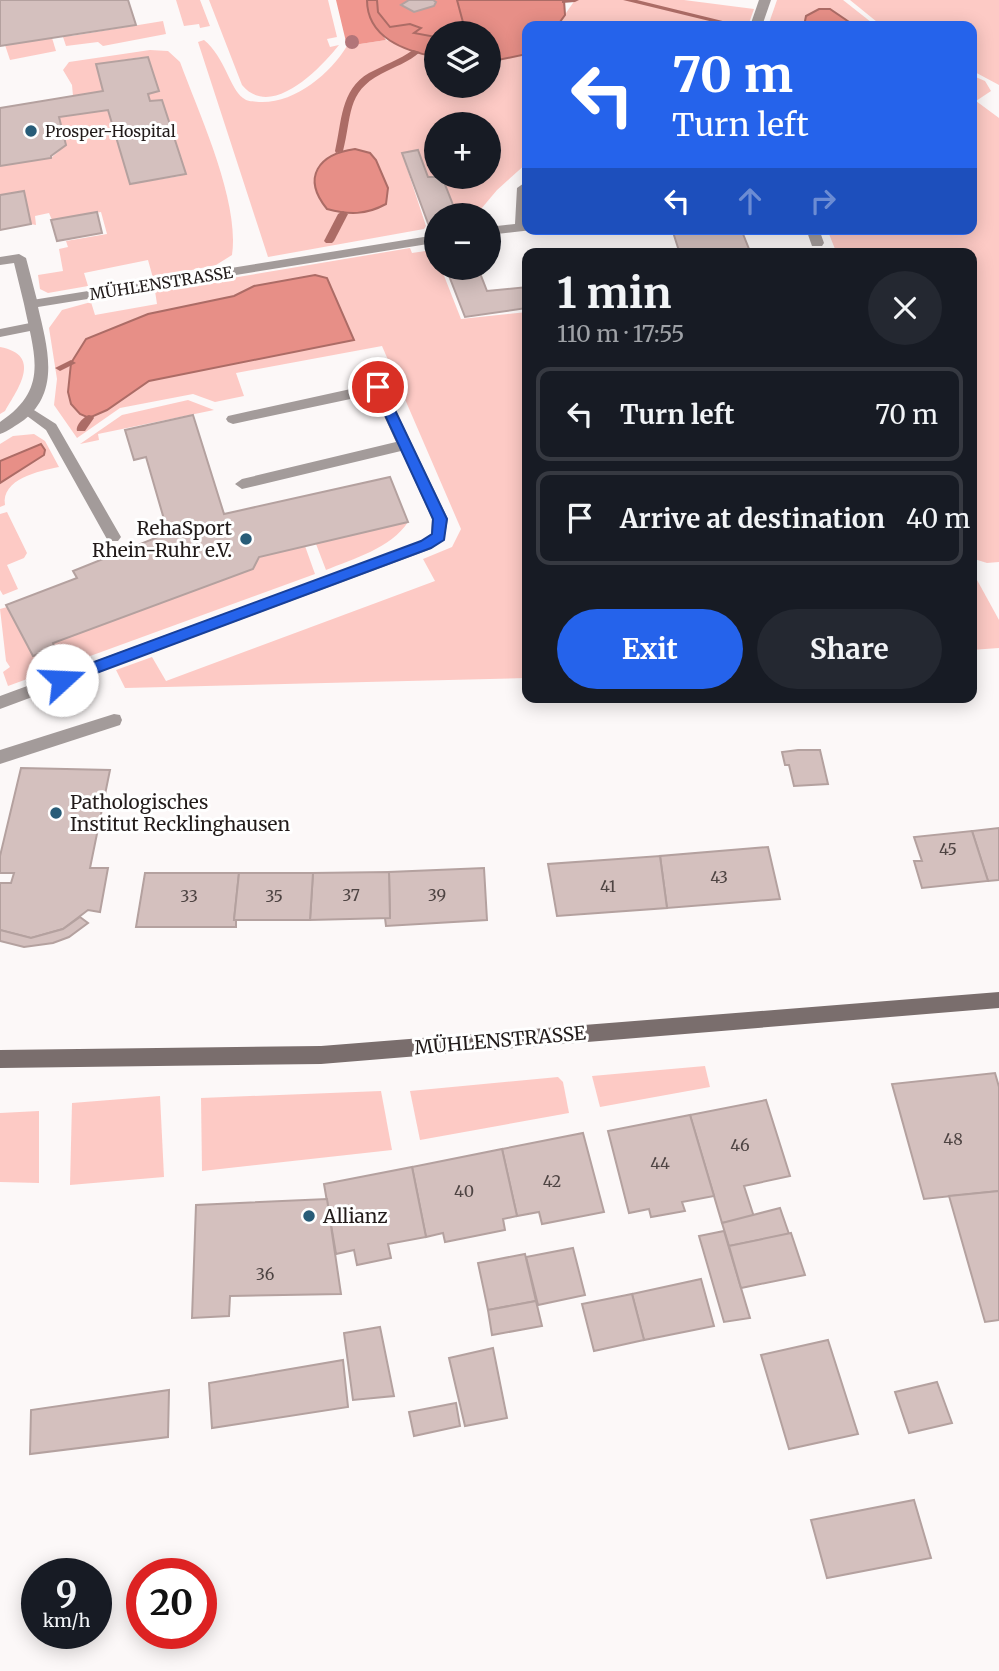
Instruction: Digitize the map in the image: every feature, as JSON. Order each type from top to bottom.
[{"type":"main road","name":"MÜHLENSTRASSE","points":[[0,1059],[321,1055],[999,1000]]},
{"type":"street","points":[[758,21],[765,0]]},
{"type":"street","points":[[501,230],[522,227]]},
{"type":"street","points":[[814,235],[817,243]]},
{"type":"street","name":"MÜHLENSTRASSE","points":[[31,304],[424,241]]},
{"type":"street","points":[[0,261],[19,258],[31,304],[42,377],[39,394],[26,410],[0,429]]},
{"type":"street","points":[[0,333],[35,326]]},
{"type":"street","points":[[0,703],[426,545],[439,536],[440,519],[378,387],[233,419]]},
{"type":"street","points":[[26,410],[51,427],[113,537]]},
{"type":"street","points":[[242,484],[405,445]]},
{"type":"street","points":[[0,757],[114,720]]},
{"type":"shaded area","points":[[176,0],[200,0],[210,26],[184,26]]},
{"type":"shaded area","points":[[209,0],[328,0],[337,37],[327,39],[330,47],[339,45],[320,66],[294,87],[267,97],[254,94],[242,85]]},
{"type":"shaded area","points":[[336,0],[367,0],[373,23],[386,40],[347,46]]},
{"type":"shaded area","points":[[367,0],[377,0],[378,12],[390,27],[410,24],[421,28],[414,33],[424,35],[424,54],[390,40],[373,24]]},
{"type":"shaded area","points":[[377,0],[457,0],[463,21],[424,21],[424,35],[413,33],[410,24],[390,28],[378,12]]},
{"type":"shaded area","points":[[457,0],[564,0],[565,15],[561,21],[522,21],[522,55],[501,59],[501,21],[463,21]]},
{"type":"shaded area","points":[[575,0],[684,0],[754,9],[750,21],[560,21]]},
{"type":"shaded area","points":[[777,0],[843,0],[870,21],[770,21]]},
{"type":"shaded area","points":[[850,0],[999,0],[999,85],[977,73],[977,21],[876,21]]},
{"type":"shaded area","points":[[819,9],[830,9],[848,21],[805,21],[806,16]]},
{"type":"shaded area","points":[[163,21],[166,34],[103,46],[98,42],[66,46],[62,34],[69,33],[71,36]]},
{"type":"shaded area","points":[[52,38],[56,51],[10,60],[5,45]]},
{"type":"shaded area","points":[[204,40],[211,47],[238,94],[247,100],[259,102],[298,93],[321,77],[347,46],[386,40],[424,53],[424,98],[501,98],[501,59],[522,55],[522,168],[501,186],[501,112],[424,112],[424,166],[418,150],[402,153],[424,220],[424,229],[268,257],[198,42]]},
{"type":"shaded area","points":[[150,50],[168,51],[180,62],[224,184],[233,233],[232,255],[216,265],[153,278],[148,260],[84,273],[88,286],[48,293],[40,289],[38,275],[63,271],[59,249],[68,247],[66,241],[107,234],[101,212],[52,220],[49,213],[35,216],[36,225],[31,224],[24,191],[0,195],[0,166],[51,158],[66,145],[59,117],[108,110],[130,184],[180,176],[162,100],[150,101],[148,94],[154,92],[142,57],[96,64],[103,91],[73,96],[72,85],[63,70],[69,62]]},
{"type":"shaded area","points":[[977,78],[985,81],[991,91],[977,100]]},
{"type":"shaded area","points":[[977,102],[999,118],[999,562],[987,563],[977,560],[977,248],[835,248],[829,235],[977,235]]},
{"type":"shaded area","points":[[355,149],[370,153],[376,160],[388,188],[386,204],[357,213],[327,209],[315,187],[318,169],[332,156]]},
{"type":"shaded area","points":[[447,189],[498,189],[486,203],[452,203]]},
{"type":"shaded area","points":[[410,248],[412,253],[424,251],[424,280],[446,280],[461,319],[522,313],[522,678],[125,688],[116,670],[152,657],[166,681],[435,581],[423,559],[452,547],[461,529],[382,346],[236,373],[244,396],[215,402],[193,394],[120,408],[77,438],[54,405],[57,379],[49,328],[62,310],[91,302],[95,315],[157,304],[155,291]]},
{"type":"shaded area","points":[[315,275],[327,278],[354,340],[149,381],[107,410],[89,418],[80,414],[71,404],[68,392],[71,363],[86,339],[148,314],[234,296],[254,286]]},
{"type":"shaded area","points":[[0,347],[21,357],[24,374],[16,393],[5,411],[0,414]]},
{"type":"shaded area","points":[[188,400],[214,410],[98,434],[99,440],[80,444],[122,415]]},
{"type":"shaded area","points":[[34,434],[45,441],[59,467],[32,474],[15,483],[5,496],[5,505],[0,507],[0,444],[13,436]]},
{"type":"shaded area","points":[[41,444],[45,450],[44,455],[0,483],[0,461]]},
{"type":"shaded area","points":[[7,512],[27,553],[24,558],[7,565],[18,589],[3,595],[0,590],[0,514]]},
{"type":"shaded area","points":[[408,522],[382,546],[326,570],[316,544]]},
{"type":"shaded area","points":[[305,546],[315,574],[8,686],[3,672],[10,667],[6,661],[0,609],[7,607],[33,655],[55,648],[53,643],[253,569],[259,557]]},
{"type":"shaded area","points":[[977,580],[999,620],[999,648],[977,650]]},
{"type":"shaded area","points":[[705,1066],[710,1087],[600,1107],[592,1076]]},
{"type":"shaded area","points":[[558,1077],[563,1082],[569,1113],[420,1140],[410,1091]]},
{"type":"shaded area","points":[[381,1091],[392,1150],[202,1171],[201,1098]]},
{"type":"shaded area","points":[[160,1096],[164,1177],[70,1185],[72,1103]]},
{"type":"shaded area","points":[[39,1111],[39,1183],[0,1182],[0,1113]]},
{"type":"building","points":[[0,0],[128,0],[136,25],[0,46]]},
{"type":"building","points":[[409,0],[436,2],[434,6],[414,12],[401,5]]},
{"type":"building","name":"Prosper-Hospital","points":[[148,57],[159,91],[148,94],[150,101],[162,100],[186,174],[130,184],[108,110],[59,117],[66,145],[51,158],[0,166],[0,108],[103,91],[96,64]]},
{"type":"building","points":[[418,150],[424,166],[424,189],[447,189],[452,203],[424,203],[424,213],[402,153]]},
{"type":"building","name":"Prosper-Hospital","points":[[24,191],[31,224],[0,230],[0,195]]},
{"type":"building","points":[[97,212],[102,233],[57,241],[51,220]]},
{"type":"building","points":[[674,235],[743,235],[749,248],[678,248]]},
{"type":"building","points":[[451,280],[483,280],[487,291],[522,288],[522,309],[465,317]]},
{"type":"building","name":"RehaSport Rhein-Ruhr e.V.","points":[[193,415],[224,514],[390,477],[408,522],[259,557],[253,569],[53,643],[55,648],[33,656],[6,605],[77,578],[73,571],[168,533],[146,457],[134,460],[125,430]]},
{"type":"building","points":[[820,750],[828,784],[794,786],[789,765],[785,765],[782,752]]},
{"type":"building","name":"Pathologisches Institut Recklinghausen","points":[[21,768],[110,770],[90,868],[108,868],[100,912],[88,910],[63,929],[31,938],[0,930],[0,883],[11,883],[14,873],[0,873],[0,856]]},
{"type":"building","points":[[999,828],[999,880],[988,881],[972,831]]},
{"type":"building","points":[[972,831],[988,881],[922,888],[914,861],[922,861],[914,837]]},
{"type":"building","points":[[768,847],[780,899],[667,908],[660,856]]},
{"type":"building","points":[[660,856],[667,908],[557,916],[548,864]]},
{"type":"building","points":[[484,868],[487,920],[386,926],[385,918],[390,918],[389,872]]},
{"type":"building","points":[[389,872],[390,918],[310,920],[313,873]]},
{"type":"building","points":[[145,873],[239,873],[234,920],[236,927],[136,927]]},
{"type":"building","points":[[239,873],[313,873],[310,920],[234,920]]},
{"type":"building","points":[[80,917],[88,923],[69,937],[53,943],[24,947],[0,941],[0,930],[31,938],[63,929]]},
{"type":"building","points":[[995,1073],[999,1087],[999,1191],[924,1199],[892,1084]]},
{"type":"building","points":[[766,1100],[790,1176],[744,1186],[754,1217],[722,1223],[690,1115]]},
{"type":"building","points":[[690,1115],[714,1196],[682,1202],[685,1211],[651,1217],[649,1209],[629,1213],[608,1131]]},
{"type":"building","points":[[583,1133],[604,1212],[542,1224],[539,1212],[517,1216],[502,1149]]},
{"type":"building","points":[[502,1149],[517,1216],[503,1219],[505,1230],[445,1242],[443,1233],[426,1237],[412,1167]]},
{"type":"building","points":[[412,1167],[426,1237],[388,1244],[391,1258],[357,1265],[354,1250],[336,1254],[324,1184]]},
{"type":"building","points":[[999,1191],[999,1320],[985,1322],[949,1196]]},
{"type":"building","points":[[327,1199],[341,1294],[230,1296],[229,1316],[192,1318],[196,1205]]},
{"type":"building","points":[[780,1208],[789,1234],[729,1246],[722,1223]]},
{"type":"building","points":[[724,1231],[750,1318],[724,1322],[699,1236]]},
{"type":"building","points":[[791,1233],[805,1275],[741,1288],[729,1246]]},
{"type":"building","points":[[573,1248],[585,1295],[538,1305],[526,1257]]},
{"type":"building","points":[[525,1254],[536,1301],[488,1310],[478,1263]]},
{"type":"building","points":[[701,1279],[714,1326],[644,1340],[632,1294]]},
{"type":"building","points":[[632,1294],[644,1340],[594,1351],[582,1304]]},
{"type":"building","points":[[536,1301],[542,1326],[492,1335],[488,1310]]},
{"type":"building","points":[[380,1327],[394,1396],[353,1400],[344,1333]]},
{"type":"building","points":[[828,1340],[858,1434],[789,1449],[761,1355]]},
{"type":"building","points":[[493,1348],[507,1418],[465,1426],[449,1358]]},
{"type":"building","points":[[343,1360],[348,1407],[212,1428],[209,1383]]},
{"type":"building","points":[[937,1382],[952,1423],[909,1433],[895,1392]]},
{"type":"building","points":[[169,1390],[168,1437],[30,1454],[31,1410]]},
{"type":"building","points":[[456,1403],[460,1426],[414,1436],[409,1412]]},
{"type":"building","points":[[914,1500],[931,1558],[827,1578],[811,1520]]},
{"type":"waterway","points":[[565,1],[575,0]]},
{"type":"waterway","points":[[627,0],[717,21]]},
{"type":"waterway","points":[[339,151],[349,103],[356,88],[371,76],[416,52]]},
{"type":"waterway","points":[[329,241],[343,214]]},
{"type":"waterway","points":[[60,368],[71,363]]},
{"type":"waterway","points":[[81,429],[89,418]]},
{"type":"place","name":"Prosper-Hospital","points":[[31,131]]},
{"type":"place","name":"RehaSport Rhein-Ruhr e.V.","points":[[246,539]]},
{"type":"place","name":"Pathologisches Institut Recklinghausen","points":[[56,813]]},
{"type":"place","name":"Allianz","points":[[309,1216]]},
{"type":"route","points":[[62,680],[426,545],[439,536],[440,519],[378,387]]}]
